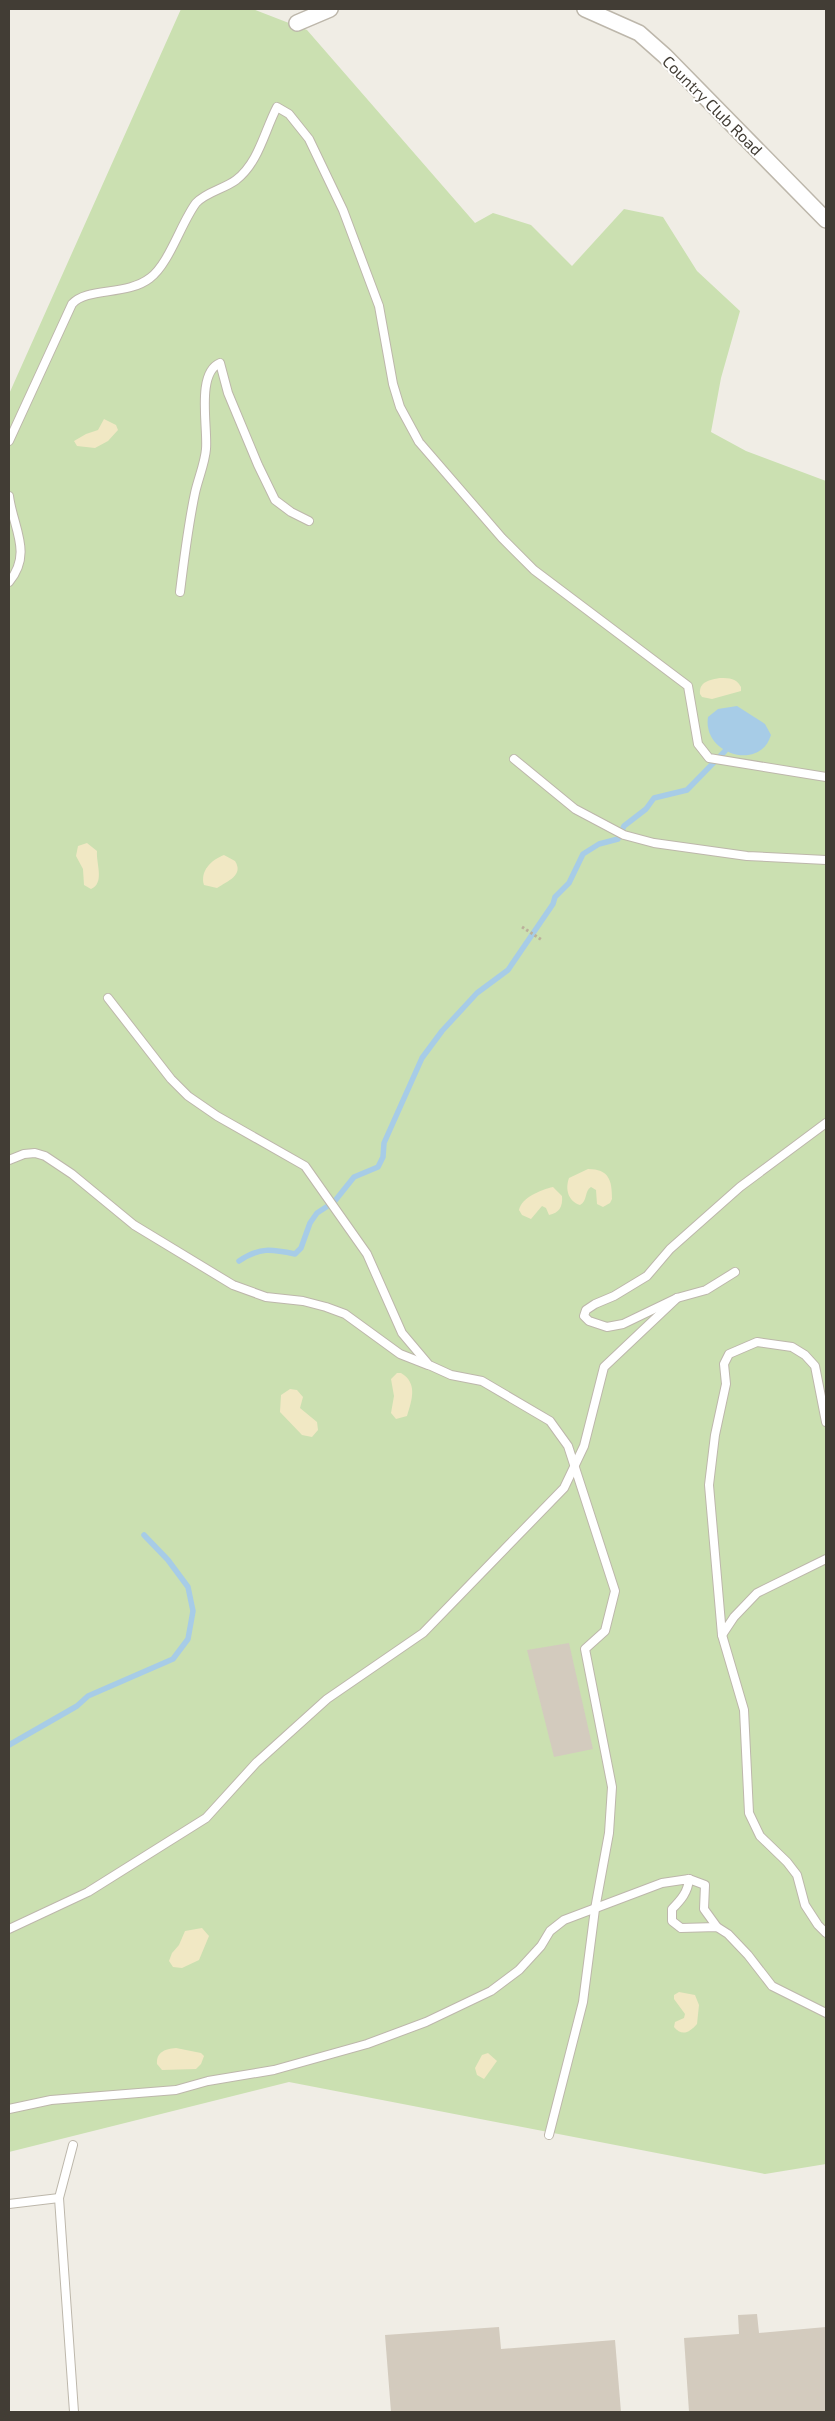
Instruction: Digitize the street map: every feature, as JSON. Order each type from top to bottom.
[{"type":"street","points":[[296,23],[330,9]]},
{"type":"street","name":"Country Club Road","points":[[585,9],[638,33],[665,56],[826,220]]},
{"type":"lane","points":[[9,441],[72,304],[84,295],[126,289],[139,285],[152,277],[197,202],[235,180],[246,170],[256,155],[277,108],[289,114],[309,139],[343,210],[379,306],[391,374],[400,407],[425,450],[502,538],[534,570],[688,686],[698,744],[708,758],[826,777]]},
{"type":"lane","points":[[180,592],[189,525],[206,451],[206,388],[208,374],[213,366],[220,363],[228,393],[275,500],[291,512],[309,521]]},
{"type":"lane","points":[[9,496],[11,515],[22,544],[15,574],[9,582]]},
{"type":"lane","points":[[514,759],[575,809],[624,836],[654,843],[747,856],[826,860]]},
{"type":"lane","points":[[108,998],[171,1080],[188,1096],[217,1116],[305,1166],[367,1254],[402,1333],[430,1365]]},
{"type":"lane","points":[[735,1272],[706,1290],[676,1298],[623,1324],[608,1327],[589,1320],[584,1316],[586,1310],[595,1304],[614,1296],[647,1276],[670,1249],[740,1187],[826,1122]]},
{"type":"lane","points":[[9,1160],[24,1154],[45,1156],[72,1174],[134,1226],[233,1285],[266,1297],[311,1303],[345,1314],[400,1354],[451,1375],[482,1381],[550,1421],[568,1446],[615,1590],[605,1631],[585,1649],[612,1787],[609,1833],[595,1909],[583,2002],[549,2135]]},
{"type":"lane","points":[[9,1930],[88,1892],[206,1818],[256,1764],[327,1700],[423,1633],[564,1488],[589,1431],[604,1367],[676,1298]]},
{"type":"lane","points":[[826,1422],[815,1366],[805,1355],[792,1347],[756,1342],[729,1354],[724,1364],[726,1384],[715,1435],[709,1485],[722,1635],[744,1710],[749,1813],[760,1836],[787,1862],[797,1875],[805,1905],[818,1925],[826,1933]]},
{"type":"lane","points":[[722,1635],[734,1617],[757,1593],[826,1559]]},
{"type":"lane","points":[[689,1879],[688,1886],[681,1899],[672,1909],[672,1921],[681,1928],[717,1927]]},
{"type":"lane","points":[[9,2109],[51,2100],[176,2090],[208,2081],[274,2070],[367,2044],[426,2022],[491,1991],[519,1970],[540,1946],[550,1931],[564,1920],[662,1883],[689,1879],[705,1885],[704,1909],[717,1927],[728,1934],[748,1955],[772,1986],[826,2013]]},
{"type":"lane","points":[[73,2145],[59,2198],[74,2412]]},
{"type":"lane","points":[[9,2204],[59,2198]]},
{"type":"path","points":[[522,927],[542,940]]},
{"type":"green space","points":[[181,9],[253,9],[307,30],[475,223],[493,213],[531,225],[572,266],[624,209],[663,217],[697,271],[740,311],[721,378],[711,432],[746,451],[826,481],[826,2164],[765,2174],[289,2082],[9,2152],[9,394]]},
{"type":"sand","points":[[104,419],[116,425],[118,430],[108,441],[95,448],[77,446],[74,441],[98,430]]},
{"type":"sand","points":[[720,678],[735,680],[741,687],[741,691],[712,699],[702,697],[700,694],[701,686],[709,681]]},
{"type":"sand","points":[[87,843],[97,851],[99,873],[98,882],[91,889],[84,885],[83,869],[76,856],[78,846]]},
{"type":"sand","points":[[224,855],[235,861],[238,870],[236,874],[217,888],[204,885],[205,871],[211,863]]},
{"type":"sand","points":[[588,1169],[605,1173],[610,1181],[612,1199],[610,1203],[603,1207],[597,1204],[596,1190],[591,1187],[580,1205],[573,1201],[568,1194],[569,1178]]},
{"type":"sand","points":[[553,1187],[562,1196],[562,1203],[558,1211],[549,1215],[546,1208],[542,1206],[531,1219],[522,1215],[519,1210],[524,1201],[538,1192]]},
{"type":"sand","points":[[397,1373],[401,1373],[410,1382],[412,1392],[407,1416],[396,1419],[391,1413],[394,1396],[391,1379]]},
{"type":"sand","points":[[290,1389],[297,1390],[303,1397],[300,1408],[317,1422],[318,1430],[312,1437],[302,1435],[280,1412],[281,1395]]},
{"type":"sand","points":[[202,1928],[209,1936],[199,1960],[182,1968],[173,1967],[169,1961],[185,1931]]},
{"type":"sand","points":[[679,1992],[695,1995],[699,2005],[697,2024],[692,2029],[683,2033],[674,2027],[675,2022],[684,2018],[685,2014],[674,1999],[674,1995]]},
{"type":"sand","points":[[176,2048],[201,2053],[204,2056],[201,2064],[196,2069],[162,2070],[157,2064],[158,2057],[165,2050]]},
{"type":"sand","points":[[488,2053],[497,2061],[484,2079],[477,2075],[475,2068],[482,2055]]},
{"type":"water","points":[[737,706],[765,724],[771,735],[765,746],[756,753],[745,755],[733,754],[722,749],[714,741],[709,730],[708,717],[718,709]]},
{"type":"building","points":[[569,1643],[593,1749],[554,1757],[527,1650]]},
{"type":"building","points":[[757,2314],[759,2333],[826,2327],[826,2412],[689,2412],[684,2338],[739,2334],[738,2315]]},
{"type":"building","points":[[499,2327],[501,2349],[615,2340],[621,2412],[391,2412],[385,2335]]},
{"type":"waterway","points":[[239,1261],[246,1256],[260,1251],[272,1250],[295,1254],[301,1248],[310,1223],[317,1213],[334,1202],[354,1177],[378,1167],[383,1157],[384,1143],[422,1058],[442,1031],[477,993],[508,970],[553,904],[555,897],[569,883],[583,854],[599,844],[618,839],[624,826],[646,809],[654,798],[687,790],[725,751]]},
{"type":"waterway","points":[[9,1745],[77,1706],[88,1696],[173,1659],[188,1639],[193,1611],[188,1587],[168,1560],[144,1535]]}]
